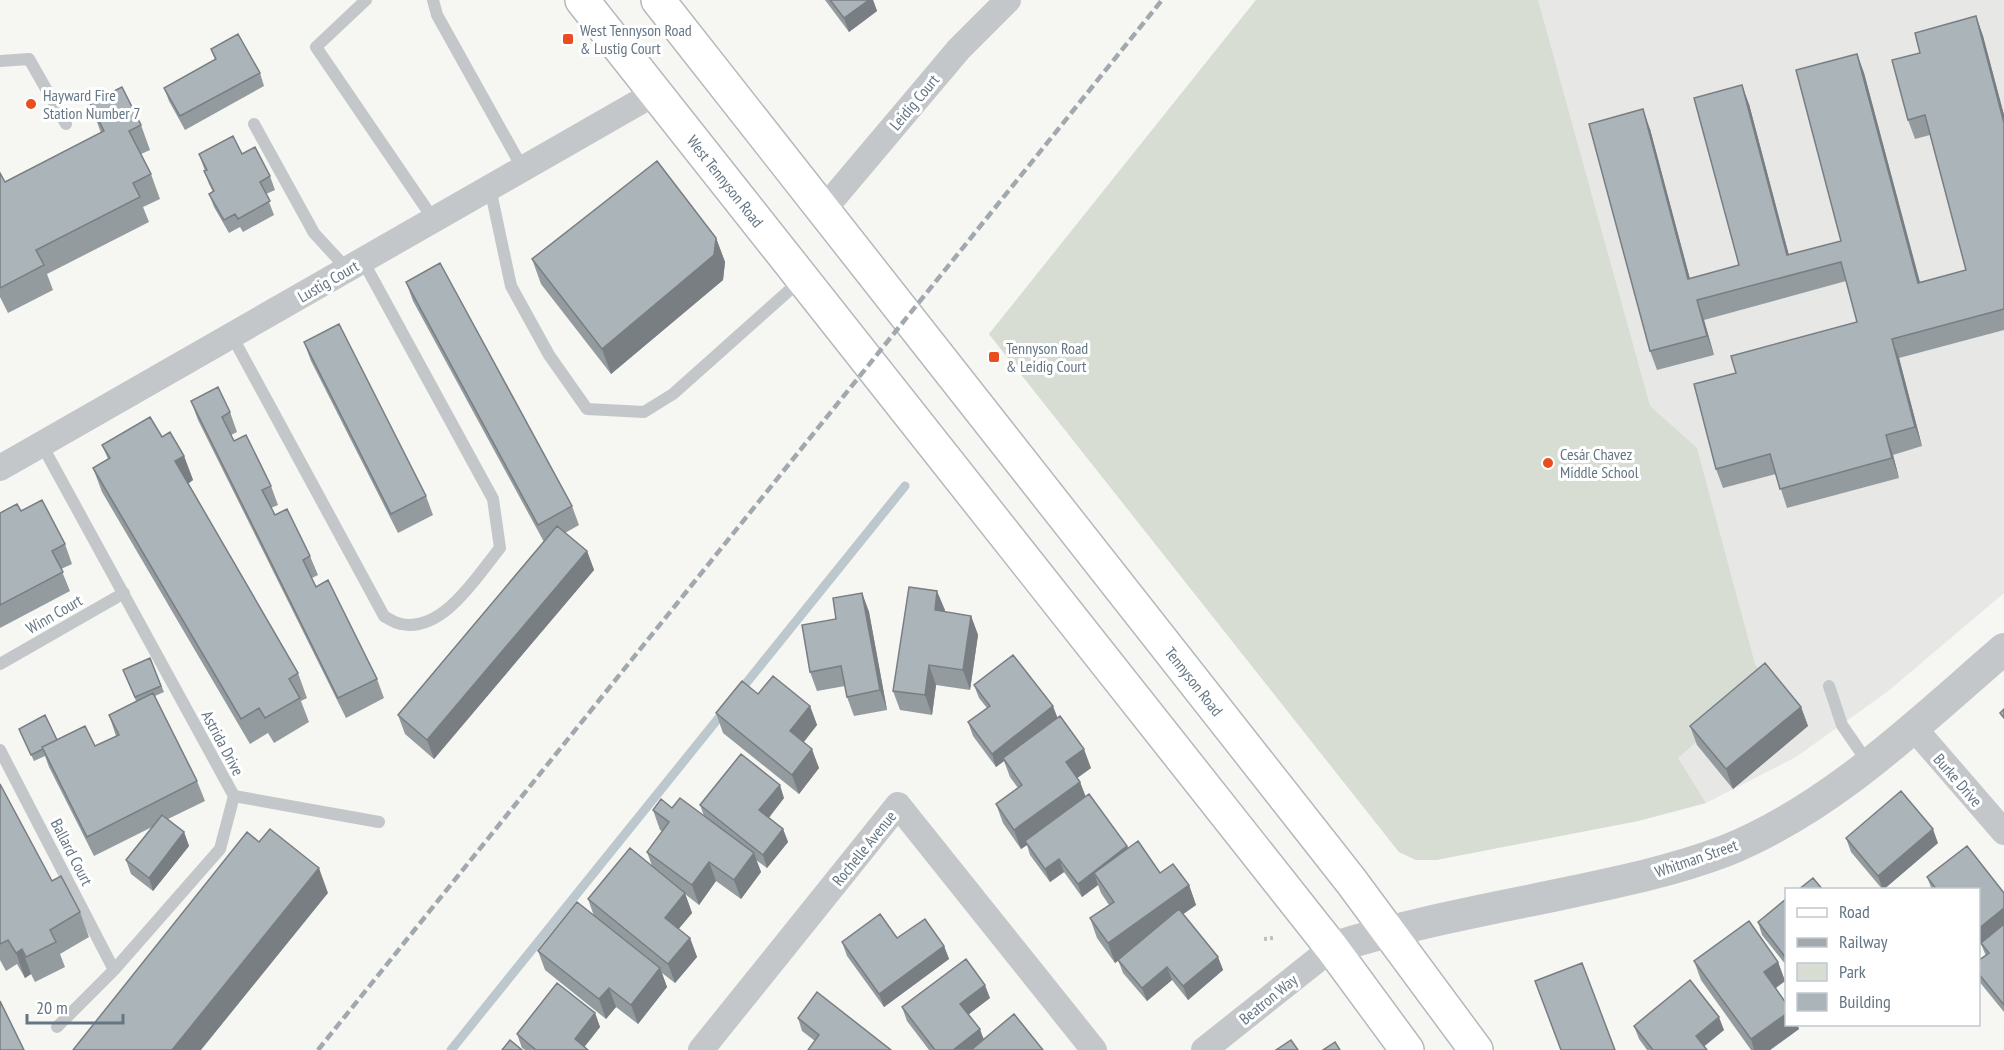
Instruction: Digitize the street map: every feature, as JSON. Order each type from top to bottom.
[{"type":"main road","name":"West Tennyson Road","points":[[582,0],[1332,948]]},
{"type":"main road","points":[[664,2],[824,209]]},
{"type":"main road","name":"Tennyson Road","points":[[824,209],[1389,930],[1476,1050]]},
{"type":"main road","points":[[1332,948],[1407,1050]]},
{"type":"street","name":"Leidig Court","points":[[824,209],[959,48],[1008,0]]},
{"type":"street","name":"Lustig Court","points":[[0,468],[655,93]]},
{"type":"street","name":"Whitman Street","points":[[1332,948],[1389,930],[1674,868],[1726,850],[1777,825],[1824,797],[1869,764],[2004,649]]},
{"type":"street","name":"Burke Drive","points":[[1913,727],[2004,832]]},
{"type":"street","name":"Rochelle Avenue","points":[[701,1050],[898,805],[1094,1050]]},
{"type":"street","name":"Beatron Way","points":[[1204,1050],[1332,948]]},
{"type":"lane","points":[[366,0],[316,47],[434,220]]},
{"type":"lane","points":[[433,0],[436,15],[523,169]]},
{"type":"lane","points":[[0,61],[29,59],[66,124]]},
{"type":"lane","points":[[232,336],[384,616],[401,624],[421,623],[445,614],[500,548],[493,500],[356,265],[314,233],[254,124]]},
{"type":"lane","points":[[490,188],[511,286],[549,355],[587,409],[644,412],[673,394],[802,279]]},
{"type":"lane","name":"Astrida Drive","points":[[42,445],[234,796],[220,849],[114,970],[57,1027]]},
{"type":"lane","name":"Winn Court","points":[[0,664],[124,593]]},
{"type":"lane","points":[[1829,686],[1842,725],[1869,764]]},
{"type":"lane","name":"Ballard Court","points":[[0,750],[114,970]]},
{"type":"lane","points":[[234,796],[379,822]]},
{"type":"path","points":[[1264,939],[1273,938]]},
{"type":"shaded area","name":"Cesár Chavez Middle School","points":[[1256,0],[2004,0],[2004,593],[1887,692],[1796,757],[1706,803],[1638,821],[1436,860],[1416,860],[1399,852],[989,334]]},
{"type":"green space","name":"Cesár Chavez Middle School","points":[[1256,0],[1538,0],[1650,406],[1697,448],[1755,664],[1767,681],[1678,758],[1706,803],[1638,821],[1436,860],[1416,860],[1399,852],[989,334]]},
{"type":"building","points":[[830,0],[869,0],[844,18]]},
{"type":"building","points":[[1976,16],[2004,123],[2004,309],[1892,339],[1915,427],[1886,435],[1892,458],[1780,489],[1770,454],[1716,469],[1694,384],[1736,373],[1731,356],[1857,322],[1841,262],[1697,300],[1707,336],[1650,351],[1589,124],[1643,109],[1688,279],[1739,265],[1694,98],[1742,85],[1787,255],[1841,241],[1796,70],[1857,54],[1918,283],[1966,270],[1925,115],[1908,120],[1892,60],[1920,53],[1915,33]]},
{"type":"building","points":[[238,34],[260,73],[180,116],[164,88],[216,59],[211,49]]},
{"type":"building","points":[[122,87],[141,125],[129,131],[151,174],[133,183],[140,197],[36,250],[44,265],[0,288],[0,173],[5,182],[104,131],[90,103]]},
{"type":"building","points":[[233,136],[242,154],[255,147],[270,176],[260,182],[270,201],[238,219],[235,214],[224,220],[209,194],[214,191],[199,154]]},
{"type":"building","points":[[657,161],[716,238],[714,255],[602,349],[532,259]]},
{"type":"building","points":[[440,263],[572,506],[538,525],[406,282]]},
{"type":"building","points":[[339,324],[426,496],[391,514],[304,342]]},
{"type":"building","points":[[218,387],[230,412],[222,417],[234,441],[246,435],[271,486],[262,490],[275,515],[287,509],[310,556],[303,560],[316,587],[328,580],[377,679],[338,698],[191,401]]},
{"type":"building","points":[[150,417],[162,437],[170,432],[184,456],[175,461],[298,673],[289,679],[300,698],[265,718],[259,708],[241,719],[93,468],[110,458],[102,445]]},
{"type":"building","points":[[42,500],[65,544],[52,551],[63,572],[0,605],[0,513],[17,504],[21,511]]},
{"type":"building","points":[[557,526],[587,551],[427,740],[398,715]]},
{"type":"building","points":[[909,587],[937,591],[935,610],[971,616],[963,670],[929,665],[925,695],[893,691]]},
{"type":"building","points":[[862,593],[880,690],[847,697],[841,666],[810,672],[802,625],[836,619],[833,598]]},
{"type":"building","points":[[1013,655],[1053,706],[992,754],[968,722],[990,706],[974,685]]},
{"type":"building","points":[[150,658],[161,686],[135,697],[123,670]]},
{"type":"building","points":[[1765,663],[1801,707],[1726,769],[1690,726]]},
{"type":"building","points":[[773,676],[810,706],[790,731],[812,749],[792,775],[716,713],[742,681],[758,694]]},
{"type":"building","points":[[153,693],[197,781],[87,837],[42,747],[85,726],[95,746],[119,735],[109,715]]},
{"type":"building","points":[[45,715],[57,740],[31,755],[19,729]]},
{"type":"building","points":[[1060,716],[1084,749],[1066,762],[1080,782],[1014,830],[996,804],[1022,785],[1003,758]]},
{"type":"building","points":[[741,754],[780,785],[759,810],[783,829],[763,855],[700,805]]},
{"type":"building","points":[[0,784],[52,881],[61,876],[80,912],[50,930],[56,942],[26,957],[22,949],[16,953],[8,940],[0,944]]},
{"type":"building","points":[[1901,791],[1933,829],[1878,876],[1846,838]]},
{"type":"building","points":[[1089,794],[1127,846],[1078,884],[1059,859],[1045,869],[1025,841]]},
{"type":"building","points":[[680,798],[754,853],[734,880],[709,862],[692,885],[647,852],[669,822],[653,810],[661,799],[672,808]]},
{"type":"building","points":[[162,815],[184,832],[149,878],[126,860]]},
{"type":"building","points":[[270,829],[319,868],[172,1050],[73,1050],[247,832],[259,842]]},
{"type":"building","points":[[1138,841],[1160,873],[1173,864],[1189,885],[1108,943],[1090,918],[1114,902],[1094,873]]},
{"type":"building","points":[[1967,846],[2004,893],[2004,908],[1980,927],[1980,888],[1935,888],[1927,877]]},
{"type":"building","points":[[630,848],[685,893],[665,918],[690,938],[668,964],[588,899]]},
{"type":"building","points":[[1813,878],[1821,888],[1800,888]]},
{"type":"building","points":[[1785,900],[1785,957],[1758,922]]},
{"type":"building","points":[[577,902],[660,968],[631,1005],[609,988],[599,999],[538,951]]},
{"type":"building","points":[[1179,909],[1218,957],[1183,986],[1167,967],[1142,988],[1118,960]]},
{"type":"building","points":[[880,914],[897,938],[925,919],[944,946],[879,994],[842,942]]},
{"type":"building","points":[[1749,921],[1778,962],[1764,972],[1785,1002],[1785,1015],[1751,1039],[1694,961]]},
{"type":"building","points":[[2004,924],[2004,1005],[1980,975],[1980,960],[1989,953],[1981,943]]},
{"type":"building","points":[[966,959],[985,985],[960,1004],[980,1029],[953,1050],[935,1050],[902,1007]]},
{"type":"building","points":[[1582,963],[1615,1050],[1561,1050],[1535,981]]},
{"type":"building","points":[[1690,980],[1719,1017],[1696,1036],[1707,1050],[1653,1050],[1634,1026]]},
{"type":"building","points":[[557,983],[595,1013],[575,1039],[588,1050],[536,1050],[517,1034]]},
{"type":"building","points":[[817,992],[891,1050],[808,1050],[819,1035],[798,1018]]},
{"type":"building","points":[[0,1001],[24,1050],[0,1050]]},
{"type":"building","points":[[1014,1014],[1043,1050],[971,1050]]},
{"type":"building","points":[[510,1040],[522,1050],[502,1050]]},
{"type":"building","points":[[1291,1040],[1298,1050],[1276,1050]]},
{"type":"building","points":[[1335,1042],[1340,1050],[1323,1050]]},
{"type":"waterway","points":[[739,692],[905,486]]},
{"type":"waterway","points":[[451,1050],[725,710]]},
{"type":"railway","points":[[318,1050],[1162,0]]},
{"type":"place","name":"West Tennyson Road & Lustig Court","points":[[568,39]]},
{"type":"place","name":"Hayward Fire Station Number 7","points":[[31,104]]},
{"type":"place","name":"Tennyson Road & Leidig Court","points":[[994,357]]},
{"type":"place","name":"Cesár Chavez Middle School","points":[[1548,463]]}]
